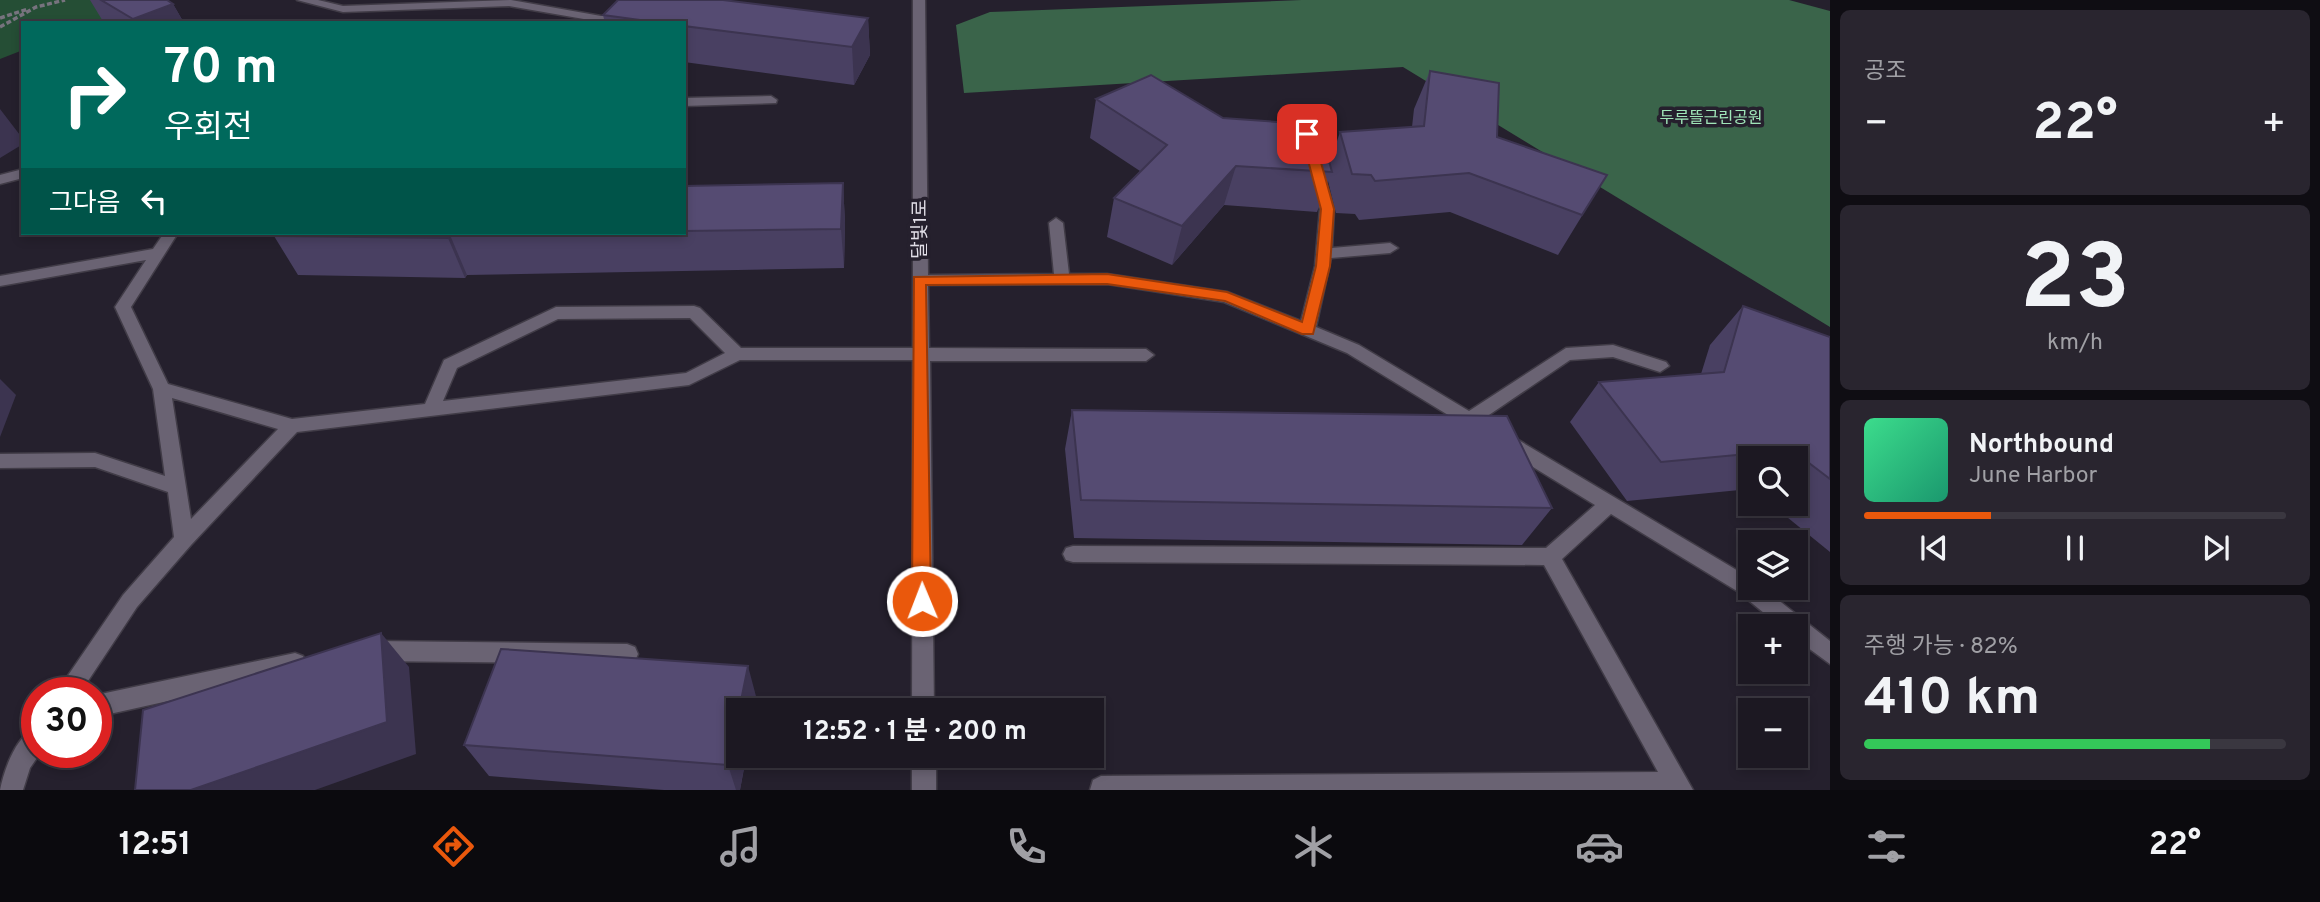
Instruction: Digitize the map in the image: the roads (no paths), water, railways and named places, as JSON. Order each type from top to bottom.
[{"type":"street","points":[[303,0],[343,9],[421,9],[509,3],[600,21],[629,18],[652,21]]},
{"type":"street","name":"달빛1로","points":[[919,0],[923,698]]},
{"type":"street","points":[[411,21],[421,9]]},
{"type":"street","points":[[686,102],[771,100]]},
{"type":"street","points":[[1307,330],[1324,254],[1327,209],[1314,159]]},
{"type":"street","points":[[0,180],[21,174]]},
{"type":"street","points":[[1056,223],[1062,279]]},
{"type":"street","points":[[170,235],[123,307],[162,389],[184,539]]},
{"type":"street","points":[[1324,254],[1390,248]]},
{"type":"street","points":[[0,281],[158,253]]},
{"type":"street","points":[[919,280],[1107,279],[1227,297],[1353,349],[1744,586],[1830,654]]},
{"type":"street","points":[[432,408],[450,364],[556,313],[694,312],[737,354]]},
{"type":"street","points":[[1470,419],[1566,355],[1613,351],[1660,366]]},
{"type":"street","points":[[162,389],[292,426],[689,379],[737,354],[1146,355]]},
{"type":"street","points":[[78,677],[130,601],[184,539],[292,426]]},
{"type":"street","points":[[0,461],[95,460],[177,488]]},
{"type":"street","points":[[1073,554],[1550,557],[1609,504]]},
{"type":"street","points":[[1101,788],[1679,787],[1550,557]]},
{"type":"street","points":[[351,651],[628,654]]},
{"type":"street","points":[[112,703],[311,660]]},
{"type":"street","points":[[11,790],[21,762]]},
{"type":"street","points":[[923,768],[924,790]]},
{"type":"park label","name":"두루뜰근린공원","points":[[1711,117]]}]
